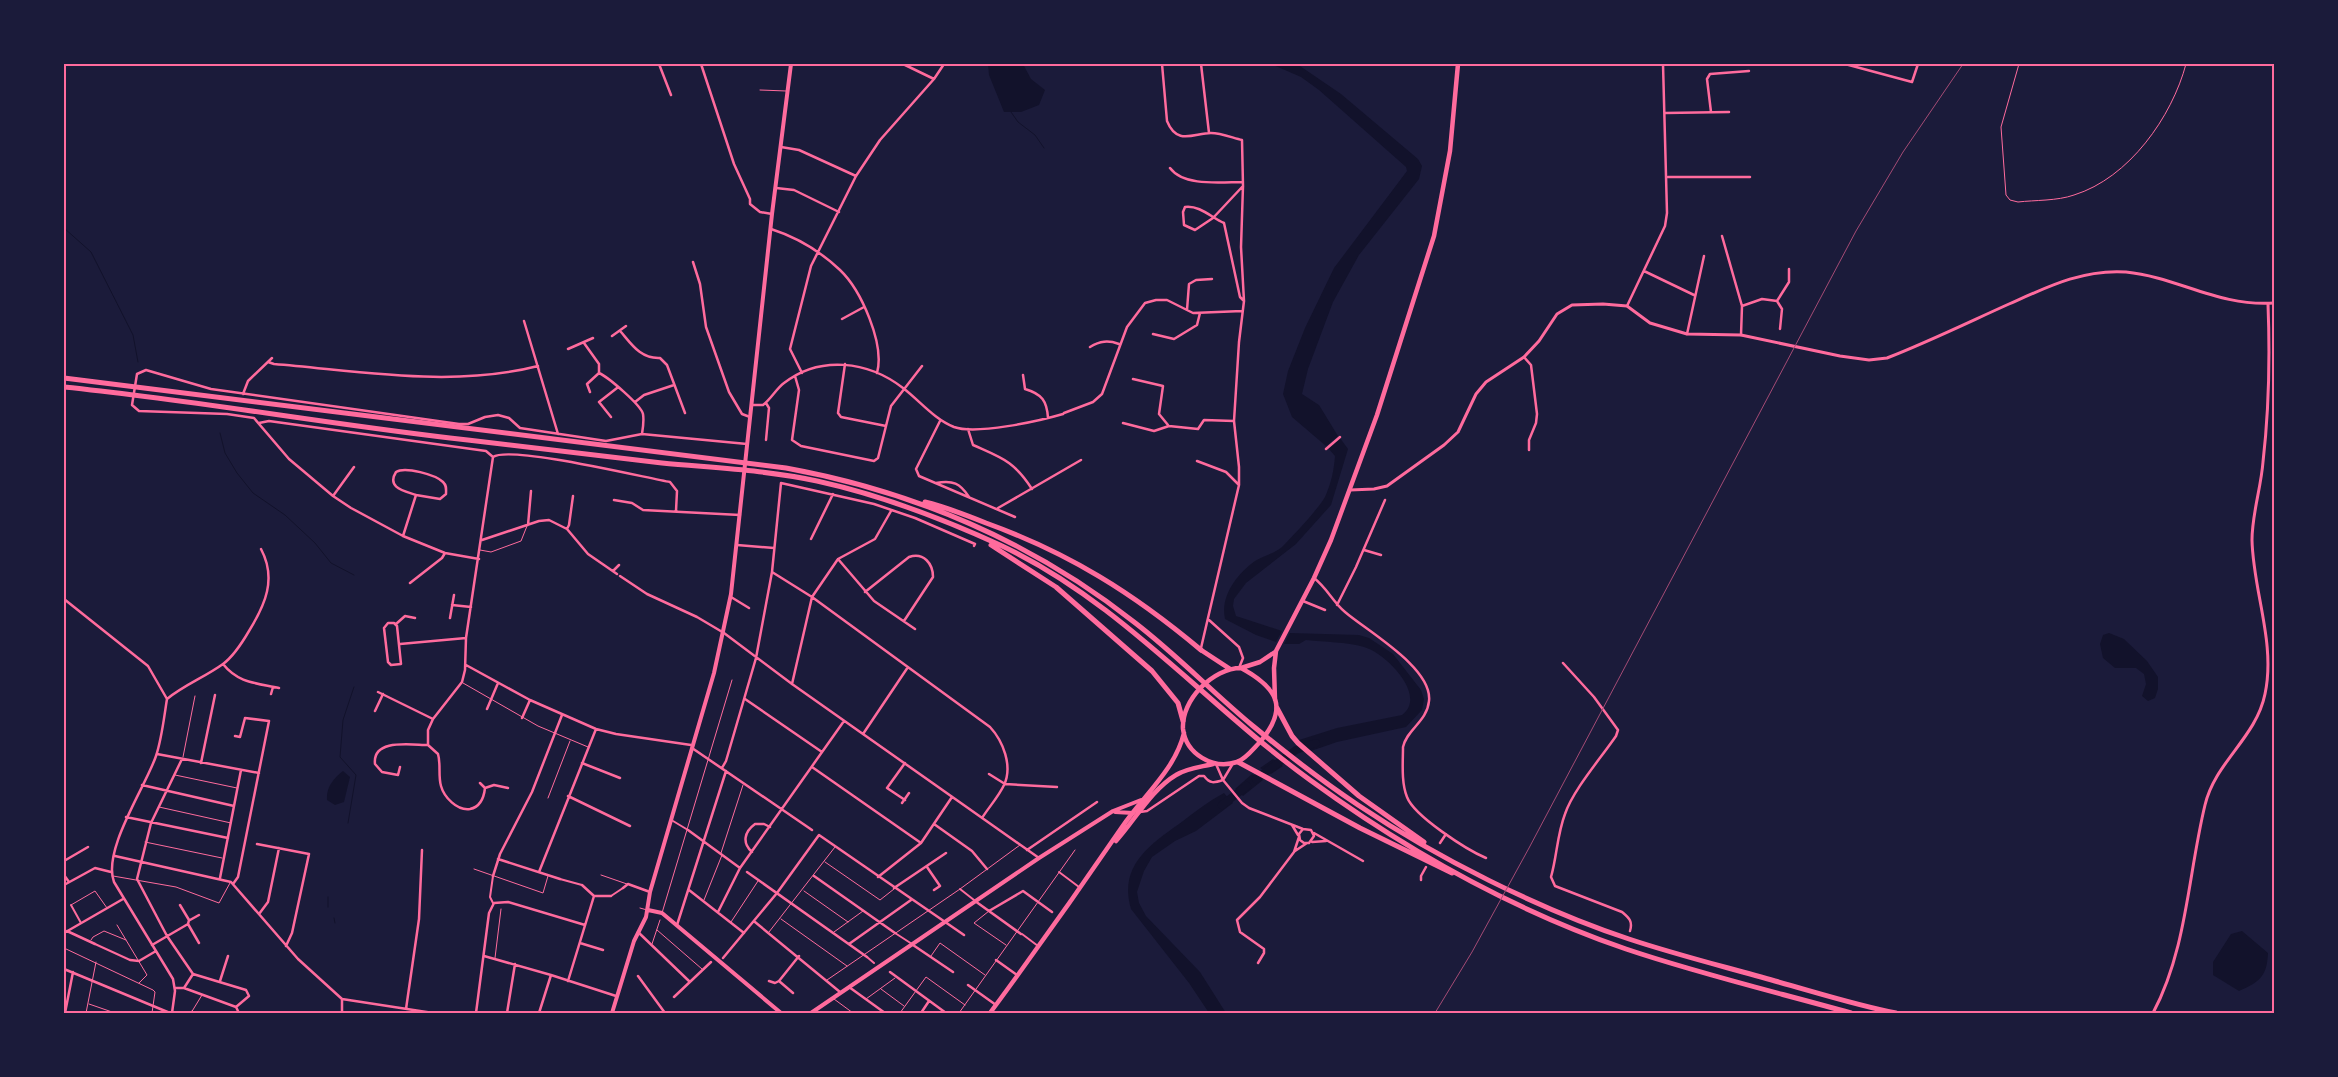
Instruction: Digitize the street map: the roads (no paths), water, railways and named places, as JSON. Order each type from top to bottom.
[{"type":"highway","points":[[1442,855],[1359,796],[1292,736],[1277,708],[1274,668],[1276,651],[1314,578],[1350,490],[1419,288],[1434,236],[1446,178],[1458,64]]},
{"type":"highway","points":[[64,378],[115,382],[810,472],[932,504],[996,526],[1061,554],[1106,579],[1147,607],[1201,650],[1230,669]]},
{"type":"highway","points":[[64,387],[115,392],[379,430],[785,476],[847,489],[924,512],[1004,547],[1033,563],[1105,609],[1247,731],[1306,777],[1380,828],[1468,880]]},
{"type":"highway","points":[[908,498],[987,530],[1052,565],[1088,588],[1136,623],[1252,725],[1311,771],[1378,818],[1442,855],[1566,915],[1627,938],[1696,960],[1892,1013]]},
{"type":"highway","points":[[972,533],[1014,558],[1056,587],[1152,671],[1178,703],[1183,720],[1184,734],[1188,744],[1196,754],[1215,764]]},
{"type":"highway","points":[[1183,720],[1191,701],[1210,679],[1220,672],[1260,662],[1276,651]]},
{"type":"highway","points":[[1240,668],[1263,683],[1275,700]]},
{"type":"highway","points":[[1236,762],[1252,751],[1271,729],[1276,719],[1277,708]]},
{"type":"highway","points":[[990,1013],[1110,847],[1141,800],[1172,763],[1178,753],[1184,734]]},
{"type":"highway","points":[[1110,847],[1164,785],[1176,775],[1215,764],[1236,762],[1247,765],[1436,868],[1468,880],[1623,948],[1851,1013]]},
{"type":"main road","points":[[612,1013],[638,932],[648,910],[650,892],[670,819],[724,633],[737,545],[772,214],[791,64]]},
{"type":"main road","points":[[811,1013],[1039,858],[1113,812],[1141,800]]},
{"type":"main road","points":[[1113,812],[1140,812]]},
{"type":"main road","points":[[648,910],[662,913],[781,1013]]},
{"type":"street","points":[[659,64],[671,95]]},
{"type":"street","points":[[701,64],[734,164],[749,196],[750,204],[760,212],[772,214]]},
{"type":"street","points":[[903,64],[934,80]]},
{"type":"street","points":[[802,373],[790,349],[809,273],[818,252],[856,176],[880,140],[934,80],[944,64]]},
{"type":"street","points":[[1162,64],[1167,121],[1170,128],[1186,137],[1209,133],[1242,140],[1243,186],[1240,220],[1244,301],[1234,422],[1239,485],[1208,620],[1201,640],[1201,650]]},
{"type":"street","points":[[1202,64],[1209,133]]},
{"type":"street","points":[[1627,306],[1665,226],[1668,177],[1663,64]]},
{"type":"street","points":[[1845,64],[1863,66],[1912,82],[1918,64]]},
{"type":"street","points":[[1711,112],[1708,80],[1710,74],[1749,71]]},
{"type":"street","points":[[1665,112],[1729,112]]},
{"type":"street","points":[[780,147],[799,150],[856,176]]},
{"type":"street","points":[[1170,168],[1181,176],[1199,181],[1243,182]]},
{"type":"street","points":[[1668,177],[1750,177]]},
{"type":"street","points":[[1243,186],[1214,218],[1195,230],[1184,225],[1183,212],[1186,207],[1192,206],[1214,218],[1224,224],[1240,297],[1244,301]]},
{"type":"street","points":[[776,188],[794,190],[839,212]]},
{"type":"street","points":[[771,229],[818,252],[841,271],[864,307],[878,341],[878,373]]},
{"type":"street","points":[[1722,236],[1742,306],[1741,335]]},
{"type":"street","points":[[1687,334],[1694,294],[1704,256]]},
{"type":"street","points":[[693,262],[700,284],[706,327],[729,392],[742,414],[750,417]]},
{"type":"street","points":[[1777,301],[1789,282],[1789,269]]},
{"type":"street","points":[[1644,271],[1694,294]]},
{"type":"street","points":[[1350,490],[1374,490],[1387,486],[1444,445],[1458,432],[1476,394],[1486,382],[1524,357],[1539,341],[1554,318],[1563,310],[1584,304],[1627,306],[1650,323],[1687,334],[1741,335],[1869,360],[1887,358],[2063,280],[2095,273],[2126,272],[2219,298],[2268,304],[2274,303]]},
{"type":"street","points":[[1187,310],[1189,284],[1196,280],[1212,279]]},
{"type":"street","points":[[1742,306],[1762,299],[1777,301]]},
{"type":"street","points":[[752,405],[766,403],[784,383],[795,376],[826,365],[845,364],[878,373],[904,388],[940,421],[956,428],[968,430],[1048,418],[1093,402],[1102,394],[1119,344],[1127,327],[1146,303],[1156,300],[1167,300],[1187,310],[1200,313],[1242,311]]},
{"type":"street","points":[[1777,301],[1782,309],[1780,329]]},
{"type":"street","points":[[2153,1013],[2167,983],[2177,952],[2192,864],[2208,794],[2217,773],[2254,724],[2266,693],[2268,669],[2266,645],[2252,539],[2264,461],[2268,304]]},
{"type":"street","points":[[842,319],[864,307]]},
{"type":"street","points":[[1153,334],[1174,339],[1197,325],[1200,313]]},
{"type":"street","points":[[524,320],[558,434]]},
{"type":"street","points":[[612,336],[621,332],[626,326]]},
{"type":"street","points":[[621,332],[638,352],[651,358],[660,358],[667,365],[685,413]]},
{"type":"street","points":[[568,349],[593,338]]},
{"type":"street","points":[[1090,347],[1099,342],[1110,341],[1119,344]]},
{"type":"street","points":[[584,343],[599,364],[599,373],[587,384],[590,392]]},
{"type":"street","points":[[1524,357],[1531,365],[1537,414],[1536,423],[1529,440],[1529,450]]},
{"type":"street","points":[[243,394],[248,381],[272,358]]},
{"type":"street","points":[[268,362],[444,378],[510,373],[538,366]]},
{"type":"street","points":[[845,364],[838,413],[841,417],[886,426]]},
{"type":"street","points":[[795,376],[799,390],[792,440],[801,446],[874,461],[878,458],[891,406],[922,366]]},
{"type":"street","points":[[479,559],[445,552],[403,536],[351,508],[333,496],[289,459],[254,418],[227,414],[143,413],[132,405],[137,374],[146,370],[154,371],[211,389],[459,424],[468,424],[498,415],[508,418],[520,428],[606,442],[642,434],[747,444]]},
{"type":"street","points":[[599,373],[607,376],[617,388],[636,402],[643,412],[642,434]]},
{"type":"street","points":[[1023,375],[1025,389],[1041,395],[1047,405],[1048,418]]},
{"type":"street","points":[[1133,379],[1163,386],[1159,414],[1169,426]]},
{"type":"street","points":[[636,402],[644,395],[674,384]]},
{"type":"street","points":[[599,402],[617,388]]},
{"type":"street","points":[[596,398],[611,417]]},
{"type":"street","points":[[766,403],[769,408],[766,440]]},
{"type":"street","points":[[259,424],[269,420],[486,451],[493,457]]},
{"type":"street","points":[[1123,423],[1154,431],[1169,426],[1192,430],[1198,429],[1204,420],[1234,422]]},
{"type":"street","points":[[940,421],[916,469],[919,476],[998,508],[1015,517]]},
{"type":"street","points":[[968,430],[973,445],[1007,461],[1021,472],[1032,489]]},
{"type":"street","points":[[1326,448],[1340,437]]},
{"type":"street","points":[[493,457],[502,453],[552,459],[670,482],[677,491],[676,511]]},
{"type":"street","points":[[485,788],[481,802],[475,807],[468,809],[454,805],[444,793],[440,784],[438,754],[428,744],[428,730],[433,719],[462,682],[466,665],[464,659],[466,638],[493,457]]},
{"type":"street","points":[[998,508],[1081,460]]},
{"type":"street","points":[[1197,461],[1226,472],[1239,485]]},
{"type":"street","points":[[333,496],[354,467]]},
{"type":"street","points":[[407,468],[438,479],[446,488],[446,494],[440,500],[416,495],[399,490],[394,486],[393,480],[396,472],[407,468]]},
{"type":"street","points":[[935,484],[948,481],[962,486],[969,497]]},
{"type":"street","points":[[722,768],[726,761],[756,658],[772,572],[781,484],[874,504],[915,518],[975,544],[974,546]]},
{"type":"street","points":[[528,525],[531,491]]},
{"type":"street","points":[[811,539],[833,494]]},
{"type":"street","points":[[403,536],[416,495]]},
{"type":"street","points":[[567,529],[573,496]]},
{"type":"street","points":[[614,500],[632,503],[643,510],[740,515]]},
{"type":"street","points":[[1337,605],[1364,550],[1385,500]]},
{"type":"street","points":[[792,684],[812,597],[838,559],[875,539],[890,511]]},
{"type":"street","points":[[481,540],[549,520],[567,529],[588,554],[618,575],[647,594],[697,617],[724,633],[792,684],[1039,858]]},
{"type":"street","points":[[737,545],[774,548]]},
{"type":"street","points":[[64,969],[171,1013],[175,988],[173,979],[124,899],[112,874],[115,856],[126,817],[156,754],[167,699],[223,664],[242,643],[264,607],[269,573],[262,549]]},
{"type":"street","points":[[1364,550],[1381,555]]},
{"type":"street","points":[[410,583],[442,558],[445,552]]},
{"type":"street","points":[[865,592],[909,557],[918,556],[925,558],[931,564],[933,577],[904,621]]},
{"type":"street","points":[[838,559],[874,602],[915,629]]},
{"type":"street","points":[[613,571],[619,565]]},
{"type":"street","points":[[772,572],[812,597],[990,726],[1000,737],[1006,756],[1005,784],[982,818]]},
{"type":"street","points":[[1314,578],[1323,585],[1337,605],[1395,648],[1425,683],[1429,696],[1427,711],[1420,723],[1405,739],[1403,747],[1406,796],[1415,808],[1446,834],[1486,858]]},
{"type":"street","points":[[450,618],[454,595]]},
{"type":"street","points":[[730,597],[749,608]]},
{"type":"street","points":[[64,599],[148,666],[167,699]]},
{"type":"street","points":[[1302,601],[1325,610]]},
{"type":"street","points":[[452,606],[471,607]]},
{"type":"street","points":[[396,624],[401,664],[391,665],[388,662],[384,628],[388,623],[396,624],[405,616],[415,618]]},
{"type":"street","points":[[1208,620],[1240,647],[1243,658],[1240,668]]},
{"type":"street","points":[[400,644],[466,638]]},
{"type":"street","points":[[1563,663],[1594,697],[1618,730],[1616,736],[1565,812],[1556,845],[1556,857],[1551,877],[1555,886],[1622,912],[1629,918],[1632,924],[1630,931]]},
{"type":"street","points":[[223,664],[231,675],[239,679],[279,688]]},
{"type":"street","points":[[466,665],[530,700],[596,729],[691,746],[812,830]]},
{"type":"street","points":[[863,734],[908,667]]},
{"type":"street","points":[[487,709],[499,682]]},
{"type":"street","points":[[271,694],[273,687]]},
{"type":"street","points":[[378,692],[433,719]]},
{"type":"street","points":[[201,762],[215,694]]},
{"type":"street","points":[[375,711],[383,694]]},
{"type":"street","points":[[745,699],[822,752]]},
{"type":"street","points":[[522,718],[530,700]]},
{"type":"street","points":[[494,904],[490,896],[498,859],[532,792],[562,715]]},
{"type":"street","points":[[232,883],[238,877],[269,721],[245,718],[240,737],[235,736]]},
{"type":"street","points":[[718,912],[740,868],[844,721]]},
{"type":"street","points":[[539,872],[596,729]]},
{"type":"street","points":[[400,767],[398,776],[382,772],[375,764],[378,752],[384,747],[391,745],[428,744]]},
{"type":"street","points":[[156,754],[259,774]]},
{"type":"street","points":[[182,759],[151,823],[137,879],[167,936],[193,974],[246,990],[249,996],[236,1007]]},
{"type":"street","points":[[1140,812],[1147,811],[1198,776],[1204,776],[1208,782],[1213,783],[1223,780],[1228,770],[1236,762]]},
{"type":"street","points":[[582,763],[620,778]]},
{"type":"street","points":[[905,763],[887,788],[905,800]]},
{"type":"street","points":[[1215,764],[1223,780],[1242,803],[1292,825],[1303,829],[1308,828],[1363,861]]},
{"type":"street","points":[[812,767],[921,843]]},
{"type":"street","points":[[220,878],[242,770]]},
{"type":"street","points":[[677,925],[726,771]]},
{"type":"street","points":[[989,774],[1005,784],[1056,787]]},
{"type":"street","points":[[480,783],[485,788]]},
{"type":"street","points":[[142,785],[234,806]]},
{"type":"street","points":[[485,788],[494,785],[508,788]]},
{"type":"street","points":[[902,803],[909,794]]},
{"type":"street","points":[[568,796],[630,826]]},
{"type":"street","points":[[878,877],[921,843],[952,797]]},
{"type":"street","points":[[1028,850],[1098,802]]},
{"type":"street","points":[[126,817],[228,838]]},
{"type":"street","points":[[670,819],[740,868]]},
{"type":"street","points":[[752,852],[745,840],[747,832],[755,824],[759,823],[770,827]]},
{"type":"street","points":[[934,824],[972,851],[987,869]]},
{"type":"street","points":[[1292,825],[1302,842],[1306,844]]},
{"type":"street","points":[[1258,963],[1264,953],[1264,949],[1240,932],[1237,920],[1260,897],[1294,852],[1303,829]]},
{"type":"street","points":[[1311,842],[1314,836],[1313,832]]},
{"type":"street","points":[[1440,843],[1446,834]]},
{"type":"street","points":[[723,958],[777,893],[819,835],[964,935]]},
{"type":"street","points":[[1294,852],[1311,842],[1328,841]]},
{"type":"street","points":[[257,844],[308,854],[292,933],[286,946]]},
{"type":"street","points":[[64,860],[88,847]]},
{"type":"street","points":[[259,914],[268,902],[280,848]]},
{"type":"street","points":[[406,1010],[419,919],[422,850]]},
{"type":"street","points":[[894,888],[946,853]]},
{"type":"street","points":[[115,856],[220,878],[232,883],[286,946],[342,999],[433,1013]]},
{"type":"street","points":[[498,859],[582,885],[594,896],[611,896],[628,884],[650,892]]},
{"type":"street","points":[[927,867],[940,886],[934,890]]},
{"type":"street","points":[[1421,880],[1426,867]]},
{"type":"street","points":[[64,885],[95,868],[112,874]]},
{"type":"street","points":[[747,872],[874,963]]},
{"type":"street","points":[[1059,872],[1081,887]]},
{"type":"street","points":[[64,875],[69,882]]},
{"type":"street","points":[[814,876],[953,972]]},
{"type":"street","points":[[960,889],[1038,946]]},
{"type":"street","points":[[689,890],[744,933]]},
{"type":"street","points":[[989,911],[1023,891],[1052,912]]},
{"type":"street","points":[[568,981],[594,896]]},
{"type":"street","points":[[65,932],[124,899]]},
{"type":"street","points":[[849,944],[911,900]]},
{"type":"street","points":[[494,904],[508,902],[585,924]]},
{"type":"street","points":[[476,1013],[489,913],[494,904]]},
{"type":"street","points":[[71,905],[81,923]]},
{"type":"street","points":[[180,905],[199,943]]},
{"type":"street","points":[[152,944],[199,915]]},
{"type":"street","points":[[754,922],[799,956],[840,992]]},
{"type":"street","points":[[65,932],[130,960],[139,961],[156,950]]},
{"type":"street","points":[[638,932],[690,982]]},
{"type":"street","points":[[580,943],[603,950]]},
{"type":"street","points":[[220,981],[228,956]]},
{"type":"street","points":[[484,956],[617,996]]},
{"type":"street","points":[[769,981],[776,983],[780,981],[799,956]]},
{"type":"street","points":[[996,960],[1017,975]]},
{"type":"street","points":[[674,998],[711,962]]},
{"type":"street","points":[[507,1013],[515,964]]},
{"type":"street","points":[[65,1013],[73,972]]},
{"type":"street","points":[[890,972],[946,1013]]},
{"type":"street","points":[[184,988],[193,974]]},
{"type":"street","points":[[539,1013],[551,975]]},
{"type":"street","points":[[638,976],[665,1013]]},
{"type":"street","points":[[780,981],[793,993]]},
{"type":"street","points":[[968,985],[996,1005]]},
{"type":"street","points":[[849,987],[886,1013]]},
{"type":"street","points":[[175,988],[184,988],[236,1007],[239,1013]]},
{"type":"street","points":[[342,999],[342,1013]]},
{"type":"street","points":[[921,1013],[929,1001]]},
{"type":"street","points":[[817,1009],[822,1013]]},
{"type":"lane","points":[[2019,64],[2002,128],[2006,195],[2010,200],[2018,202],[2074,196],[2124,167],[2173,102],[2186,64]]},
{"type":"lane","points":[[760,90],[787,91]]},
{"type":"lane","points":[[479,550],[491,552],[521,541],[528,525]]},
{"type":"lane","points":[[662,913],[732,680]]},
{"type":"lane","points":[[462,682],[522,718],[554,734],[588,747]]},
{"type":"lane","points":[[182,759],[195,696]]},
{"type":"lane","points":[[548,798],[570,741]]},
{"type":"lane","points":[[174,775],[238,788]]},
{"type":"lane","points":[[703,901],[722,854],[744,783]]},
{"type":"lane","points":[[158,807],[231,823]]},
{"type":"lane","points":[[145,842],[224,858]]},
{"type":"lane","points":[[827,980],[960,889],[1020,844]]},
{"type":"lane","points":[[769,932],[793,904],[835,847]]},
{"type":"lane","points":[[958,1013],[1075,850]]},
{"type":"lane","points":[[825,862],[880,900],[894,888]]},
{"type":"lane","points":[[474,869],[543,893],[548,875]]},
{"type":"lane","points":[[112,874],[176,887],[219,903],[232,883]]},
{"type":"lane","points":[[601,875],[628,884]]},
{"type":"lane","points":[[731,922],[759,881]]},
{"type":"lane","points":[[803,890],[848,922]]},
{"type":"lane","points":[[71,905],[97,892],[108,908]]},
{"type":"lane","points":[[495,958],[501,908]]},
{"type":"lane","points":[[640,908],[648,910]]},
{"type":"lane","points":[[833,932],[864,911]]},
{"type":"lane","points":[[989,911],[974,923],[1007,946]]},
{"type":"lane","points":[[780,919],[848,966]]},
{"type":"lane","points":[[651,944],[658,930],[660,920]]},
{"type":"lane","points":[[117,925],[147,974],[138,983]]},
{"type":"lane","points":[[658,930],[703,970]]},
{"type":"lane","points":[[90,942],[93,937],[104,931],[127,940]]},
{"type":"lane","points":[[930,956],[940,943],[986,975]]},
{"type":"lane","points":[[64,948],[155,992],[152,1013]]},
{"type":"lane","points":[[86,1013],[96,962]]},
{"type":"lane","points":[[865,999],[896,977]]},
{"type":"lane","points":[[900,1013],[926,978],[965,1004]]},
{"type":"lane","points":[[880,989],[905,1006]]},
{"type":"lane","points":[[198,1013],[192,1012],[202,994]]},
{"type":"lane","points":[[832,998],[854,1013]]},
{"type":"lane","points":[[88,1004],[115,1013]]},
{"type":"waterway","points":[[1011,112],[1018,122],[1035,135],[1044,148]]},
{"type":"waterway","points":[[64,228],[91,252],[133,335],[138,362]]},
{"type":"waterway","points":[[220,433],[225,453],[237,473],[253,493],[285,515],[315,543],[331,563],[354,575]]},
{"type":"waterway","points":[[348,823],[356,775],[340,757],[343,720],[354,687]]},
{"type":"waterway","points":[[1256,779],[1296,750],[1316,743]]},
{"type":"waterway","points":[[1222,805],[1247,786]]},
{"type":"waterway","points":[[328,897],[328,907]]},
{"type":"waterway","points":[[334,918],[335,923]]},
{"type":"railway","points":[[1435,1013],[1472,952],[1529,848],[1856,231],[1903,152],[1963,64]]}]
